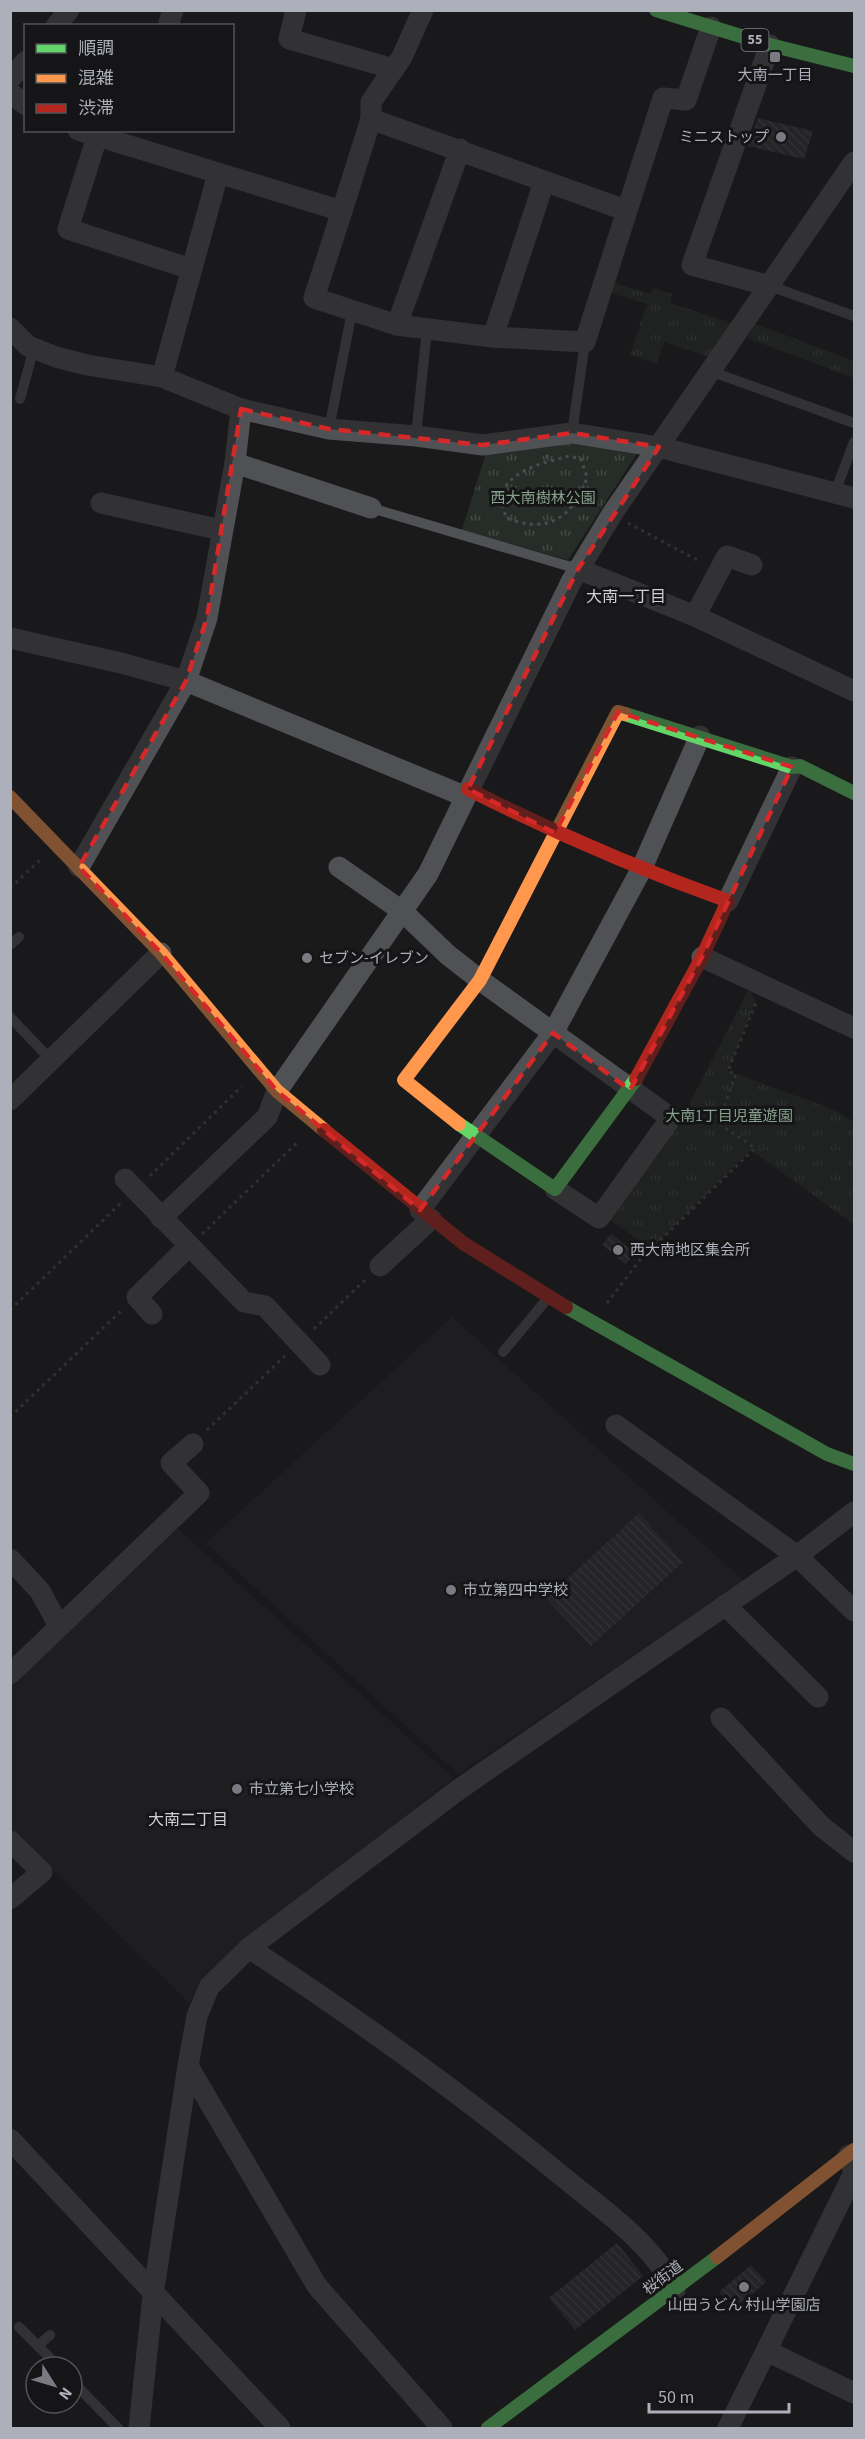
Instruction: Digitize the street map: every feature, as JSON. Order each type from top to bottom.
[{"type":"street","points":[[58,24],[69,10]]},
{"type":"street","points":[[296,10],[289,39],[394,69]]},
{"type":"street","points":[[423,10],[394,69],[371,102],[371,119],[314,298],[397,325],[493,337],[585,342],[625,210],[663,98],[686,100],[711,27]]},
{"type":"street","name":"55","points":[[656,10],[770,45],[855,66]]},
{"type":"street","points":[[770,45],[692,265],[770,286]]},
{"type":"street","points":[[10,79],[24,63]]},
{"type":"street","points":[[10,93],[24,104]]},
{"type":"street","points":[[371,119],[625,210]]},
{"type":"street","points":[[191,269],[68,229],[87,134],[136,139],[218,174],[342,211]]},
{"type":"street","points":[[397,325],[460,149]]},
{"type":"street","points":[[161,1218],[267,1117],[277,1091],[428,874],[466,792],[578,569],[612,514],[855,162]]},
{"type":"street","points":[[162,377],[218,174]]},
{"type":"street","points":[[493,337],[544,182]]},
{"type":"street","points":[[10,328],[34,348],[87,365],[162,377],[241,409],[329,429],[416,436],[483,445],[572,433],[659,447],[845,495]]},
{"type":"street","points":[[79,867],[186,681],[207,618],[221,530],[235,463],[241,409]]},
{"type":"street","points":[[235,463],[371,508]]},
{"type":"street","points":[[101,503],[221,530]]},
{"type":"street","points":[[695,616],[727,556],[752,565]]},
{"type":"street","points":[[578,569],[695,616],[855,691]]},
{"type":"street","points":[[10,638],[122,663],[186,681],[466,792],[641,870],[728,901]]},
{"type":"street","points":[[339,867],[402,911],[448,955],[480,980],[671,1118],[599,1218],[475,1136],[404,1080],[480,980],[618,711],[792,767],[800,765],[855,793]]},
{"type":"street","points":[[380,1266],[426,1214],[475,1136],[553,1032],[641,870],[700,736]]},
{"type":"street","points":[[555,1189],[630,1090],[702,957],[792,767]]},
{"type":"street","points":[[10,797],[161,953],[277,1091],[426,1214],[548,1297],[827,1454],[855,1464]]},
{"type":"street","points":[[10,1100],[161,953]]},
{"type":"street","points":[[702,957],[855,1028]]},
{"type":"street","points":[[124,1179],[244,1302],[265,1306],[320,1365]]},
{"type":"street","points":[[152,1314],[136,1297],[189,1246]]},
{"type":"street","points":[[616,1425],[797,1556],[855,1611]]},
{"type":"street","points":[[10,1674],[199,1493],[171,1463],[193,1444]]},
{"type":"street","points":[[139,2428],[153,2295],[188,2066],[197,2016],[209,1987],[249,1948],[458,1790],[797,1556],[855,1512]]},
{"type":"street","points":[[10,1559],[40,1591],[59,1626]]},
{"type":"street","points":[[725,1605],[818,1697]]},
{"type":"street","points":[[721,1718],[821,1826],[855,1852]]},
{"type":"street","points":[[10,1841],[42,1872],[10,1899]]},
{"type":"street","points":[[249,1948],[361,2022],[521,2142],[619,2224],[665,2269],[675,2290]]},
{"type":"street","points":[[188,2066],[317,2286],[442,2428]]},
{"type":"street","points":[[10,2139],[153,2295],[280,2428]]},
{"type":"street","points":[[728,2428],[854,2173],[852,2152]]},
{"type":"street","name":"桜街道","points":[[488,2428],[675,2290],[852,2152]]},
{"type":"street","points":[[767,2351],[855,2393]]},
{"type":"lane","points":[[770,286],[855,316]]},
{"type":"lane","points":[[329,429],[352,310]]},
{"type":"lane","points":[[416,436],[427,329]]},
{"type":"lane","points":[[572,433],[585,342]]},
{"type":"lane","points":[[20,399],[34,348]]},
{"type":"lane","points":[[710,371],[855,423]]},
{"type":"lane","points":[[845,495],[855,442]]},
{"type":"lane","points":[[371,508],[578,569]]},
{"type":"lane","points":[[10,1017],[51,1060]]},
{"type":"lane","points":[[503,1352],[548,1297]]},
{"type":"lane","points":[[19,2327],[47,2355]]},
{"type":"lane","points":[[38,2346],[50,2335]]},
{"type":"lane","points":[[84,2393],[118,2428]]},
{"type":"path","points":[[545,438],[547,462]]},
{"type":"path","points":[[569,456],[581,459],[586,477],[573,505],[558,519],[542,526],[524,525],[507,518],[501,507],[505,487],[518,474],[547,462],[569,456]]},
{"type":"path","points":[[612,514],[718,572]]},
{"type":"path","points":[[10,888],[57,844]]},
{"type":"path","points":[[593,1321],[640,1260],[754,1148],[718,1123],[736,1074],[728,1071],[763,984]]},
{"type":"path","points":[[189,1246],[316,1125]]},
{"type":"path","points":[[10,1417],[136,1297]]},
{"type":"highlighted area","points":[[241,409],[329,429],[483,445],[572,433],[659,447],[578,569],[468,789],[555,833],[618,712],[792,767],[702,957],[630,1090],[553,1033],[420,1210],[277,1091],[161,953],[79,867],[186,681],[207,618]]},
{"type":"shaded area","points":[[452,1317],[744,1581],[458,1774],[206,1543]]},
{"type":"shaded area","points":[[177,1528],[453,1778],[199,1981],[190,2004],[11,1829],[10,1685],[71,1624]]},
{"type":"green space","points":[[608,281],[650,294],[653,288],[672,294],[670,303],[735,324],[712,358],[664,342],[657,364],[630,355],[647,304],[605,291]]},
{"type":"green space","points":[[756,324],[854,361],[854,378],[747,338]]},
{"type":"green space","name":"西大南樹林公園","points":[[562,441],[641,447],[568,560],[462,530],[487,450]]},
{"type":"green space","name":"大南1丁目児童遊園","points":[[749,989],[756,1001],[728,1071],[835,1110],[854,1122],[854,1220],[852,1223],[751,1150],[651,1249],[609,1219],[683,1116]]},
{"type":"building","points":[[758,118],[813,131],[804,159],[748,146]]},
{"type":"building","points":[[611,1234],[635,1253],[626,1264],[602,1245]]},
{"type":"building","points":[[639,1513],[683,1562],[591,1646],[546,1598]]},
{"type":"building","points":[[617,2243],[643,2276],[575,2330],[549,2298]]},
{"type":"building","points":[[751,2265],[766,2282],[734,2310],[719,2292]]},
{"type":"traffic: fast","points":[[656,10],[770,45],[854,66]]},
{"type":"traffic: fast","points":[[625,714],[792,767],[800,766],[854,793]]},
{"type":"traffic: fast","points":[[459,1124],[555,1189],[636,1079]]},
{"type":"traffic: fast","points":[[566,1307],[827,1454],[854,1464]]},
{"type":"traffic: fast","points":[[488,2428],[717,2257]]},
{"type":"traffic: slow","points":[[459,1124],[404,1080],[480,980],[618,712],[625,714]]},
{"type":"traffic: slow","points":[[10,797],[161,953],[277,1091],[324,1130]]},
{"type":"traffic: slow","points":[[717,2257],[854,2150]]},
{"type":"traffic: jam","points":[[468,789],[596,849],[728,901],[702,957],[636,1079]]},
{"type":"traffic: jam","points":[[324,1130],[463,1243],[566,1307]]},
{"type":"place","name":"大南一丁目","points":[[775,57]]},
{"type":"place","name":"ミニストップ","points":[[781,137]]},
{"type":"place","name":"セブン-イレブン","points":[[307,958]]},
{"type":"place","name":"西大南地区集会所","points":[[618,1250]]},
{"type":"place","name":"市立第四中学校","points":[[451,1590]]},
{"type":"place","name":"市立第七小学校","points":[[237,1789]]},
{"type":"place","name":"山田うどん 村山学園店","points":[[744,2287]]},
{"type":"district","name":"大南一丁目","points":[[626,597]]},
{"type":"district","name":"大南二丁目","points":[[188,1820]]}]
